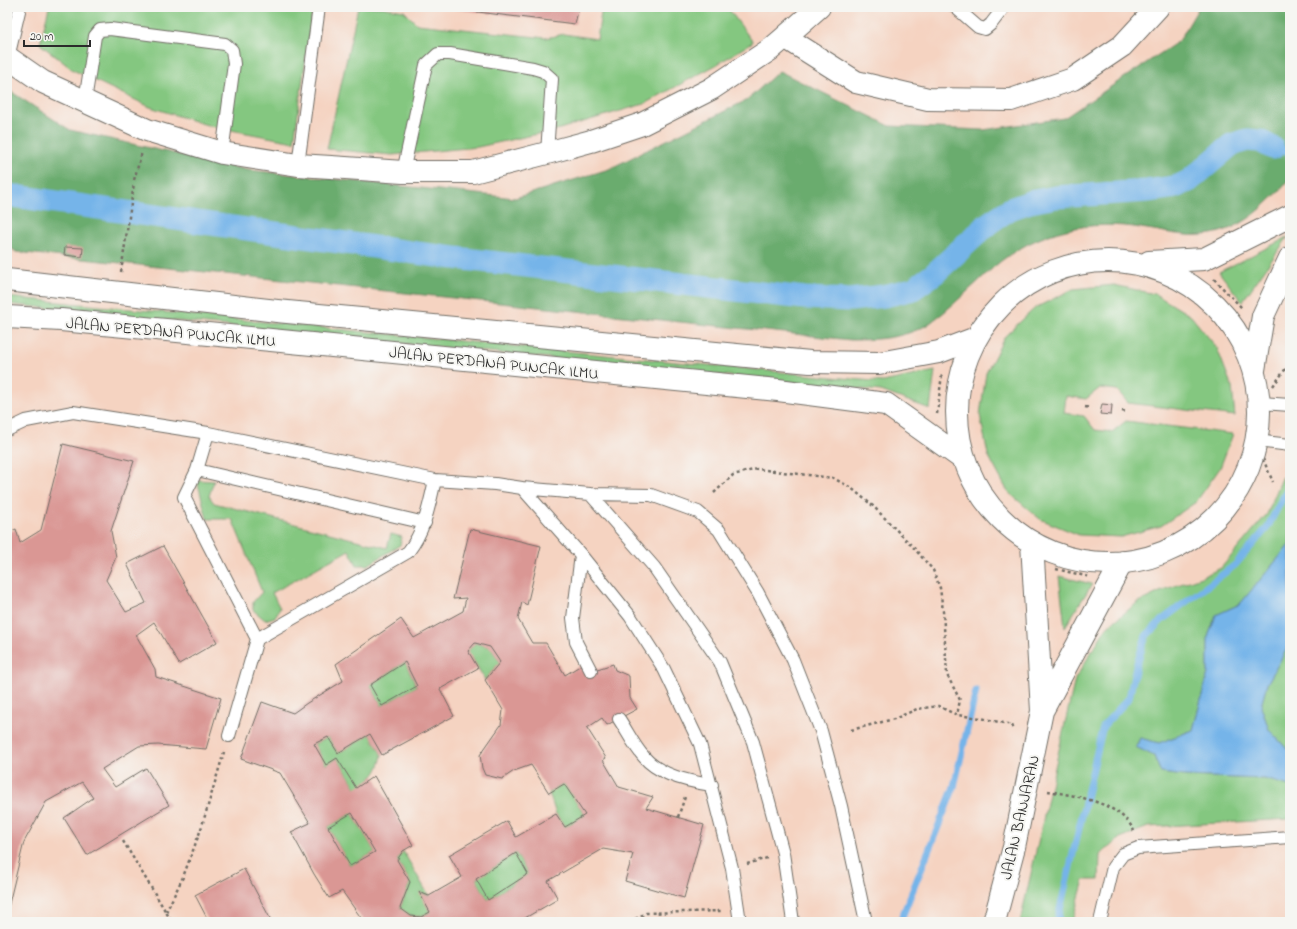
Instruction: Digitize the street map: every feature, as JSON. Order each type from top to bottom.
[{"type":"street","points":[[7,58],[42,82],[147,130],[222,153],[298,165],[403,172],[473,172],[547,154],[642,124],[711,89],[771,49],[819,7]]},
{"type":"street","points":[[785,36],[856,82],[928,99],[1011,100],[1073,80],[1122,46],[1158,7]]},
{"type":"street","points":[[1136,263],[1171,274],[1212,301],[1242,339],[1254,370],[1260,403],[1257,442],[1244,478],[1223,510],[1194,536],[1160,554],[1122,562],[1075,560],[1032,543],[989,507],[963,459],[956,418],[959,383],[960,376],[976,338],[998,307],[1027,284],[1061,268],[1098,261],[1136,263],[1204,259],[1290,216]]},
{"type":"street","points":[[1254,370],[1263,316],[1290,258]]},
{"type":"street","name":"JALAN PERDANA PUNCAK ILMU","points":[[7,280],[277,311],[810,362],[878,363],[939,352],[976,338]]},
{"type":"street","name":"JALAN PERDANA PUNCAK ILMU","points":[[7,316],[255,338],[778,390],[886,404],[963,459]]},
{"type":"street","name":"JALAN BANJARAN","points":[[994,922],[1014,847],[1042,711],[1032,543]]},
{"type":"street","name":"JALAN BANJARAN","points":[[1042,711],[1122,562]]},
{"type":"lane","points":[[7,58],[20,7]]},
{"type":"lane","points":[[298,165],[320,7]]},
{"type":"lane","points":[[955,7],[978,27],[985,29],[991,24],[1004,7]]},
{"type":"lane","points":[[85,101],[95,36],[100,30],[110,29],[225,44],[232,50],[234,64],[222,153]]},
{"type":"lane","points":[[403,172],[426,65],[438,54],[450,54],[533,68],[543,71],[552,79],[547,154]]},
{"type":"lane","points":[[1260,403],[1290,405]]},
{"type":"lane","points":[[7,430],[26,421],[73,412],[208,433],[435,480],[495,484],[590,494],[652,495],[698,512],[719,530],[758,593],[793,660],[822,731],[841,806],[866,922]]},
{"type":"lane","points":[[208,433],[197,470],[184,498],[257,639],[229,736]]},
{"type":"lane","points":[[1257,442],[1290,445]]},
{"type":"lane","points":[[197,470],[425,523]]},
{"type":"lane","points":[[257,639],[408,552],[416,542],[425,523],[435,480]]},
{"type":"lane","points":[[522,488],[581,555],[630,616],[664,669],[700,744],[712,785],[732,868],[740,916]]},
{"type":"lane","points":[[590,494],[654,567],[720,662],[753,742],[783,853],[793,922]]},
{"type":"lane","points":[[581,555],[573,618],[576,642],[591,671]]},
{"type":"lane","points":[[619,719],[645,758],[664,772],[690,782],[712,785]]},
{"type":"lane","points":[[1100,922],[1113,867],[1123,854],[1138,848],[1290,837]]},
{"type":"path","points":[[121,272],[134,182],[143,147]]},
{"type":"path","points":[[1204,259],[1209,274],[1242,308],[1263,316]]},
{"type":"path","points":[[925,431],[937,416],[943,367],[939,352]]},
{"type":"path","points":[[1085,407],[1090,408]]},
{"type":"path","points":[[1122,412],[1127,412]]},
{"type":"path","points":[[1257,442],[1272,482]]},
{"type":"path","points":[[714,493],[733,475],[758,469],[833,478],[850,487],[873,506],[913,546],[933,570],[940,588],[947,675],[960,700],[958,715]]},
{"type":"path","points":[[1033,572],[1054,569],[1097,578],[1109,587]]},
{"type":"path","points":[[851,730],[894,719],[917,709],[938,706],[958,715],[981,718],[1012,725]]},
{"type":"path","points":[[166,912],[183,878],[201,829],[229,736]]},
{"type":"path","points":[[1042,789],[1101,803],[1119,813],[1133,828],[1136,835]]},
{"type":"path","points":[[123,841],[172,922]]},
{"type":"path","points":[[630,922],[646,913],[740,916]]},
{"type":"shaded area","points":[[7,7],[1290,7],[1290,922],[7,922]]},
{"type":"green space","points":[[49,7],[313,7],[294,142],[210,126],[150,107],[73,70],[40,44]]},
{"type":"green space","points":[[358,7],[381,7],[404,11],[417,24],[546,38],[564,34],[597,39],[602,7],[727,7],[753,42],[716,65],[644,104],[556,130],[478,147],[392,155],[327,149]]},
{"type":"green space","points":[[1199,7],[1290,7],[1290,178],[1288,182],[1250,218],[1240,224],[1220,232],[1186,235],[1132,227],[1103,225],[1075,228],[1046,236],[1018,249],[1001,261],[929,324],[909,333],[890,337],[851,340],[16,252],[7,245],[7,89],[70,130],[248,170],[515,198],[609,169],[747,100],[779,71],[890,126],[983,130],[1064,118],[1179,41]]},
{"type":"green space","points":[[1288,237],[1242,302],[1219,272]]},
{"type":"green space","points":[[1114,285],[1155,294],[1191,316],[1217,348],[1232,387],[1235,416],[1128,403],[1117,390],[1100,388],[1086,399],[1066,396],[1064,413],[1084,416],[1095,430],[1112,432],[1126,421],[1233,434],[1220,468],[1196,502],[1161,526],[1121,537],[1079,535],[1040,519],[1008,492],[988,455],[980,415],[986,373],[1005,336],[1035,308],[1073,289]]},
{"type":"green space","points":[[7,297],[883,382],[935,371],[930,409],[881,391],[7,304]]},
{"type":"green space","points":[[1283,476],[1290,477],[1290,544],[1240,604],[1216,615],[1208,637],[1208,673],[1193,730],[1159,743],[1140,738],[1136,747],[1154,756],[1161,773],[1185,776],[1265,779],[1290,786],[1290,819],[1148,827],[1120,838],[1100,855],[1099,880],[1084,880],[1072,922],[1020,922],[1075,679],[1106,628],[1137,603],[1166,589],[1201,577],[1221,568],[1267,514]]},
{"type":"green space","points":[[197,480],[214,481],[209,496],[214,503],[387,548],[391,534],[402,537],[400,545],[368,565],[357,565],[349,550],[272,593],[280,608],[275,617],[265,620],[253,610],[253,602],[262,592],[232,519],[207,519]]},
{"type":"green space","points":[[1059,576],[1092,584],[1065,627]]},
{"type":"green space","points":[[475,643],[490,647],[500,662],[485,680],[468,651]]},
{"type":"green space","points":[[1290,643],[1290,752],[1269,730],[1261,706],[1267,684]]},
{"type":"green space","points":[[405,662],[417,686],[382,706],[370,685]]},
{"type":"green space","points":[[370,734],[382,755],[374,775],[356,788],[337,758],[326,765],[314,744],[328,737],[338,753]]},
{"type":"green space","points":[[564,784],[585,815],[565,827],[556,814],[549,793]]},
{"type":"green space","points":[[352,813],[375,852],[350,866],[328,827]]},
{"type":"green space","points":[[403,851],[429,896],[420,892],[430,912],[421,916],[412,916],[400,908],[410,882],[397,860]]},
{"type":"green space","points":[[516,853],[528,874],[488,900],[476,879]]},
{"type":"water","points":[[1290,544],[1290,643],[1267,684],[1261,706],[1269,730],[1290,752],[1290,786],[1265,779],[1185,776],[1161,773],[1154,756],[1136,747],[1140,738],[1159,743],[1193,730],[1208,673],[1208,637],[1216,615],[1240,604]]},
{"type":"building","points":[[437,7],[579,7],[575,24]]},
{"type":"building","points":[[65,247],[83,248],[82,257],[64,255]]},
{"type":"building","points":[[1102,404],[1112,405],[1111,415],[1100,414]]},
{"type":"building","points":[[63,444],[134,461],[111,531],[116,557],[106,580],[126,612],[146,603],[127,564],[163,546],[217,642],[179,664],[154,622],[136,635],[155,669],[156,677],[221,698],[206,749],[158,745],[139,746],[102,769],[115,787],[146,768],[169,805],[87,855],[64,818],[93,798],[82,782],[46,802],[24,842],[7,912],[7,533],[16,529],[20,543],[41,530]]},
{"type":"building","points":[[470,529],[541,546],[527,605],[522,602],[518,619],[532,643],[546,643],[565,675],[583,664],[585,673],[613,664],[615,670],[629,676],[630,698],[637,709],[607,725],[602,718],[587,728],[606,758],[603,760],[619,787],[653,797],[646,808],[704,825],[684,898],[625,881],[633,854],[603,849],[548,881],[558,899],[518,922],[483,922],[481,919],[475,922],[364,922],[342,891],[329,898],[291,832],[310,823],[280,773],[241,759],[262,702],[293,713],[343,681],[336,664],[401,619],[414,638],[463,611],[466,598],[453,599]],"holes":[[[475,643],[490,647],[500,662],[485,680],[503,710],[501,725],[480,755],[482,768],[485,775],[502,779],[514,771],[531,765],[549,793],[564,784],[585,815],[565,827],[556,814],[516,837],[507,821],[449,855],[462,877],[429,896],[419,892],[430,912],[421,917],[411,916],[400,908],[410,882],[397,860],[403,851],[413,845],[374,776],[356,788],[337,758],[326,765],[314,744],[328,737],[338,753],[370,734],[382,755],[454,716],[440,689],[478,668],[468,651]],[[405,662],[417,686],[382,706],[370,685]],[[352,813],[375,852],[350,866],[328,827]],[[516,853],[528,874],[488,900],[476,879]]]},
{"type":"building","points":[[244,869],[272,922],[209,922],[195,895]]},
{"type":"waterway","points":[[7,195],[438,256],[805,298],[850,300],[884,296],[913,289],[934,274],[989,223],[1010,209],[1030,202],[1056,197],[1147,191],[1175,187],[1189,181],[1231,145],[1247,140],[1260,141],[1273,148]]},
{"type":"waterway","points":[[1273,148],[1290,152]]},
{"type":"waterway","points":[[1057,922],[1103,726],[1129,698],[1136,666],[1146,636],[1162,620],[1235,565],[1267,528],[1286,492]]},
{"type":"waterway","points":[[900,922],[954,787],[976,691]]}]
